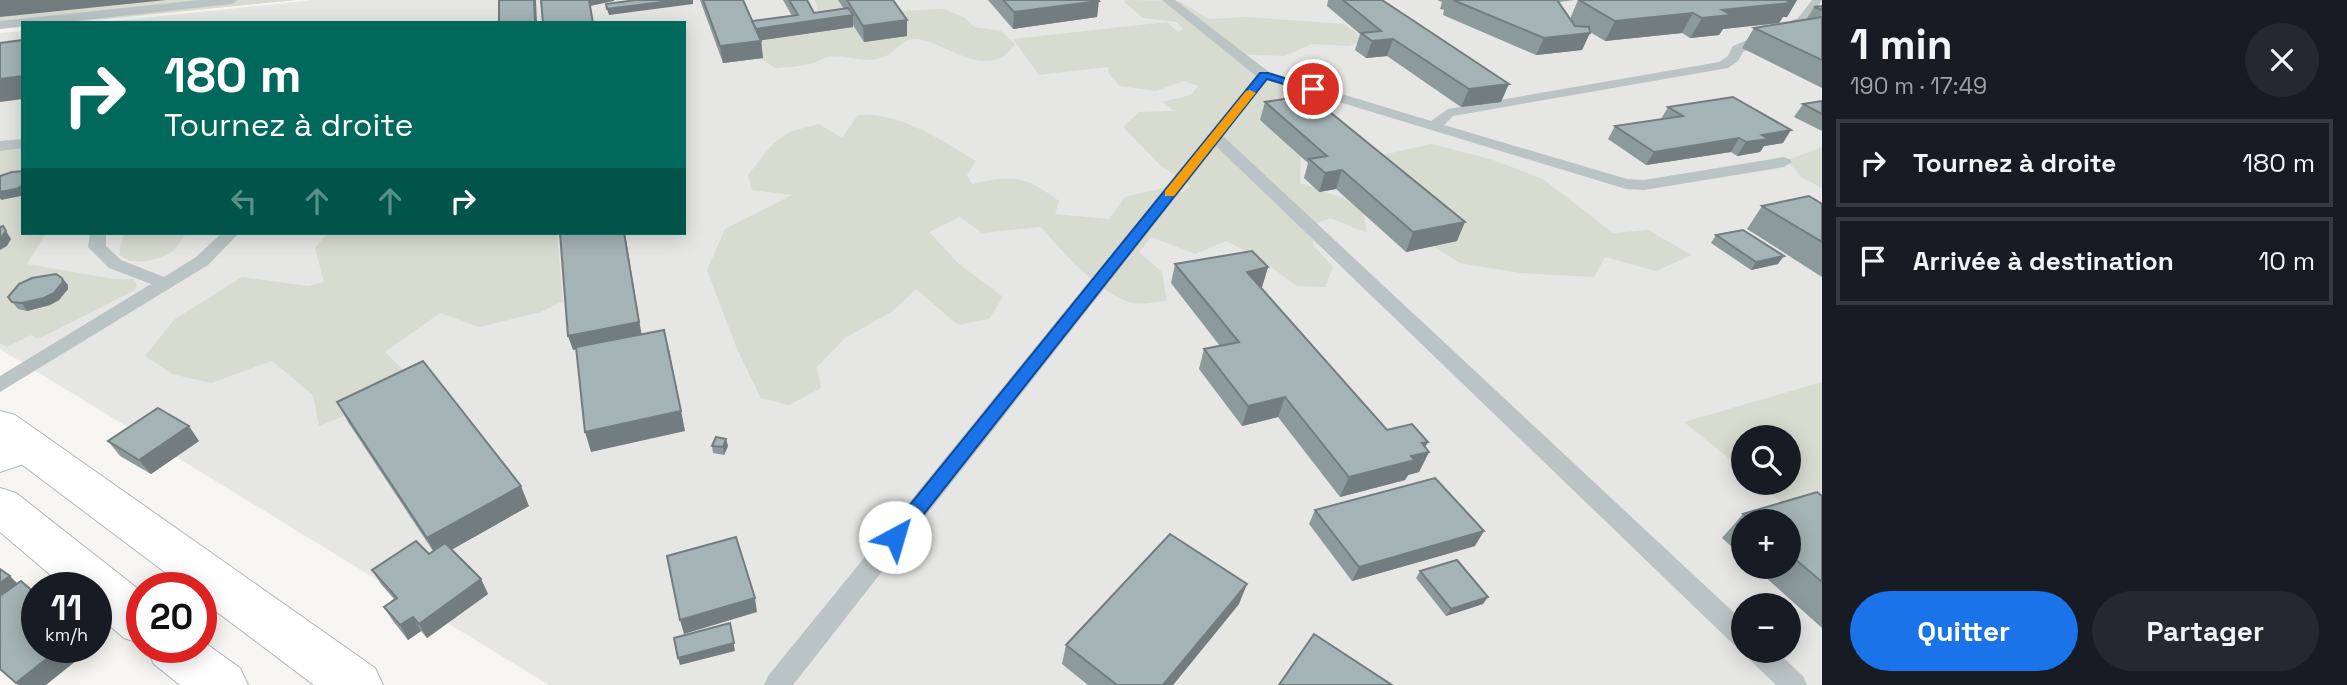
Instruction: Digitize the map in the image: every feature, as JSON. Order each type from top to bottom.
[{"type":"main road","points":[[10,443],[356,685]]},
{"type":"main road","points":[[0,506],[126,609]]},
{"type":"main road","points":[[192,663],[221,685]]},
{"type":"lane","points":[[37,21],[232,0]]},
{"type":"lane","points":[[1168,0],[1264,75],[1626,184],[1644,185],[1784,162]]},
{"type":"lane","points":[[1434,126],[1448,113],[1723,65],[1733,58],[1738,49],[1802,21],[1818,0]]},
{"type":"lane","points":[[0,25],[21,23]]},
{"type":"lane","points":[[777,685],[1264,75]]},
{"type":"lane","points":[[1214,137],[1731,626]]},
{"type":"lane","points":[[0,146],[21,143]]},
{"type":"lane","points":[[98,235],[97,247],[115,264],[164,283]]},
{"type":"lane","points":[[0,385],[202,261],[229,235]]},
{"type":"lane","points":[[1771,663],[1794,685]]},
{"type":"shaded area","points":[[0,0],[297,0],[84,21],[21,21],[21,27],[0,29]]},
{"type":"shaded area","points":[[313,0],[1822,0],[1822,685],[549,685],[0,349],[0,33],[21,31],[21,235],[686,235],[686,21],[115,21]]},
{"type":"shaded area","points":[[815,0],[843,0],[897,11],[944,9],[965,18],[974,27],[1001,31],[1015,44],[1005,55],[994,60],[981,61],[930,42],[913,39],[878,59],[834,56],[804,65],[775,68],[747,50],[777,33],[820,17]]},
{"type":"shaded area","points":[[1179,1],[1209,19],[1247,17],[1344,24],[1365,40],[1349,46],[1312,44],[1284,56],[1232,54],[1324,103],[1301,145],[1300,183],[1362,205],[1367,233],[1330,218],[1315,224],[1313,245],[1333,267],[1325,287],[1297,286],[1256,256],[1226,241],[1195,254],[1151,237],[1139,252],[1162,272],[1167,301],[1134,303],[1108,292],[1095,282],[1041,227],[982,233],[960,217],[929,232],[959,264],[1003,297],[989,319],[958,325],[916,289],[893,311],[845,338],[817,367],[821,388],[789,405],[761,398],[737,349],[707,270],[725,229],[792,195],[752,190],[748,175],[777,140],[793,131],[819,124],[842,138],[858,115],[873,115],[904,122],[976,161],[967,175],[972,184],[1009,178],[1027,182],[1059,201],[1055,214],[1109,219],[1125,197],[1163,188],[1183,192],[1190,186],[1160,165],[1123,127],[1139,112],[1174,111],[1162,102],[1191,95],[1198,86],[1184,81],[1156,91],[1120,86],[1109,74],[1108,67],[1039,75],[1013,39],[1167,22],[1178,32],[1183,29],[1177,22],[1143,18],[1124,2]]},
{"type":"shaded area","points":[[21,144],[21,235],[45,235],[27,264],[115,279],[133,279],[137,284],[135,290],[38,339],[31,335],[7,347],[0,343],[0,148]]},
{"type":"shaded area","points":[[1432,144],[1493,160],[1543,179],[1613,233],[1648,230],[1692,255],[1656,271],[1605,257],[1594,277],[1521,273],[1460,263],[1402,227],[1373,157]]},
{"type":"shaded area","points":[[1822,147],[1822,188],[1801,177],[1787,160]]},
{"type":"shaded area","points":[[124,235],[185,235],[175,249],[153,260],[131,260],[119,254]]},
{"type":"shaded area","points":[[326,235],[557,235],[563,301],[541,312],[479,327],[440,313],[385,352],[410,377],[379,402],[319,426],[313,395],[272,361],[211,383],[172,374],[145,356],[175,319],[242,277],[308,286],[324,282],[315,248]]},
{"type":"shaded area","points":[[1822,382],[1822,535],[1801,518],[1801,509],[1790,509],[1773,495],[1801,495],[1801,425],[1731,425],[1731,460],[1684,422]]},
{"type":"building","points":[[499,0],[534,0],[535,21],[499,21]]},
{"type":"building","points":[[541,0],[589,0],[593,21],[543,21]]},
{"type":"building","points":[[636,0],[678,0],[607,9],[606,4]]},
{"type":"building","points":[[703,0],[743,0],[761,41],[720,46]]},
{"type":"building","points":[[789,0],[807,0],[814,13],[848,8],[853,15],[756,29],[752,21],[798,15]]},
{"type":"building","points":[[847,0],[893,0],[907,20],[863,26]]},
{"type":"building","points":[[1003,0],[1098,0],[1099,1],[1014,12]]},
{"type":"building","points":[[1343,0],[1382,0],[1509,84],[1469,89],[1393,39],[1372,41],[1361,33],[1381,31]]},
{"type":"building","points":[[1453,0],[1557,0],[1575,26],[1589,27],[1590,33],[1544,38]]},
{"type":"building","points":[[1579,0],[1786,0],[1791,3],[1722,10],[1731,15],[1702,18],[1693,13],[1615,21]]},
{"type":"building","points":[[1822,17],[1822,60],[1754,28]]},
{"type":"building","points":[[21,40],[21,76],[0,79],[0,43]]},
{"type":"building","points":[[1309,95],[1465,222],[1413,232],[1342,170],[1325,173],[1309,159],[1327,156],[1265,102]]},
{"type":"building","points":[[1733,97],[1791,130],[1762,135],[1769,139],[1746,142],[1739,138],[1654,152],[1615,126],[1683,116],[1668,107]]},
{"type":"building","points":[[1822,101],[1822,114],[1803,104]]},
{"type":"building","points":[[21,171],[21,186],[0,192],[0,176]]},
{"type":"building","points":[[1809,196],[1822,204],[1822,242],[1762,206]]},
{"type":"building","points":[[3,226],[6,231],[0,239],[0,227]]},
{"type":"building","points":[[1743,230],[1784,256],[1756,262],[1716,235]]},
{"type":"building","points":[[560,235],[624,235],[639,322],[568,336]]},
{"type":"building","points":[[1252,251],[1268,267],[1247,272],[1387,430],[1412,424],[1428,442],[1422,443],[1429,452],[1411,456],[1415,460],[1349,477],[1285,397],[1248,406],[1204,349],[1239,342],[1175,264]]},
{"type":"building","points":[[56,274],[63,282],[54,293],[44,298],[22,303],[12,302],[8,297],[19,284],[32,278]]},
{"type":"building","points":[[664,330],[681,411],[585,432],[576,347]]},
{"type":"building","points":[[423,361],[521,486],[427,538],[337,402]]},
{"type":"building","points":[[158,408],[189,426],[139,460],[108,441]]},
{"type":"building","points":[[716,437],[726,439],[723,447],[712,446]]},
{"type":"building","points":[[1435,478],[1484,531],[1359,567],[1315,510]]},
{"type":"building","points":[[1817,492],[1822,496],[1822,582],[1801,564],[1801,509],[1760,509]]},
{"type":"building","points":[[1170,534],[1247,584],[1163,685],[1117,685],[1066,645]]},
{"type":"building","points":[[736,537],[755,598],[680,620],[667,556]]},
{"type":"building","points":[[416,541],[429,554],[445,543],[481,579],[419,624],[413,617],[400,625],[384,607],[397,598],[372,570]]},
{"type":"building","points":[[1457,560],[1488,597],[1451,609],[1420,571]]},
{"type":"building","points":[[0,569],[10,576],[0,583]]},
{"type":"building","points":[[21,581],[21,663],[41,663],[16,683],[0,669],[0,596]]},
{"type":"building","points":[[730,623],[734,643],[678,658],[674,638]]},
{"type":"building","points":[[1314,634],[1392,685],[1279,685]]},
{"type":"slow traffic","points":[[1170,193],[1250,93]]},
{"type":"route","points":[[895,537],[1264,75],[1313,89]]}]
